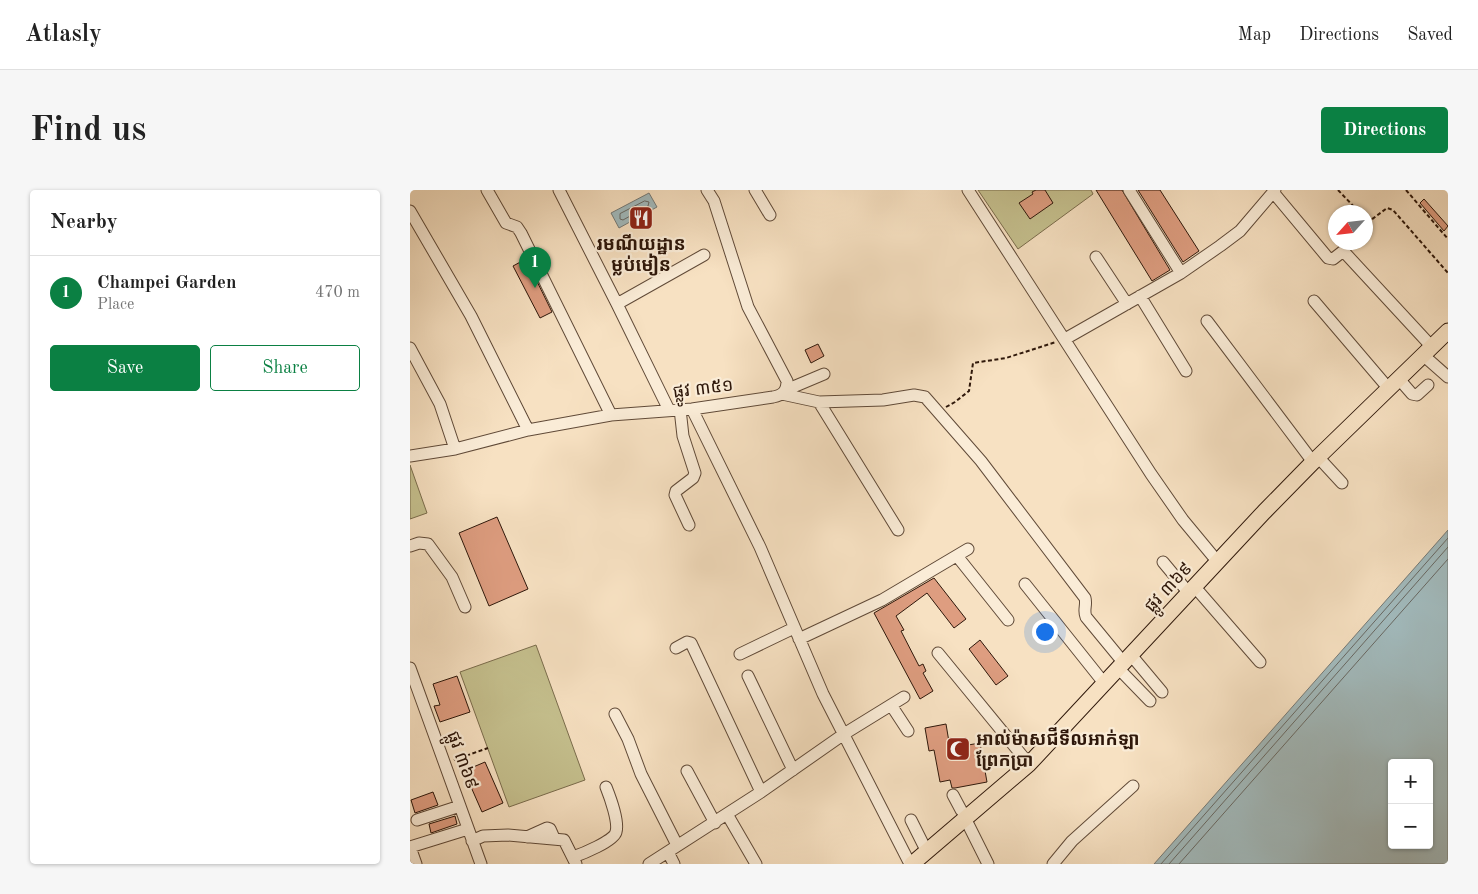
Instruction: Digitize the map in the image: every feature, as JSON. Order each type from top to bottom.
[{"type":"main road","name":"ផ្លូវ ៣៦៩","points":[[911,864],[1029,764],[1217,561],[1316,459],[1448,331]]},
{"type":"street","points":[[487,190],[506,223],[516,227],[521,233],[611,415]]},
{"type":"street","points":[[559,190],[674,410],[695,474],[674,495],[689,525]]},
{"type":"street","points":[[707,190],[714,201],[748,307],[787,380],[784,392]]},
{"type":"street","points":[[755,190],[770,215]]},
{"type":"street","points":[[968,190],[1151,474],[1183,520],[1217,561]]},
{"type":"street","points":[[1129,190],[1181,273]]},
{"type":"street","points":[[1065,339],[1181,273],[1240,231],[1274,191],[1328,258],[1333,259],[1342,252],[1346,254],[1448,376]]},
{"type":"street","points":[[410,211],[471,316],[528,430]]},
{"type":"street","points":[[617,304],[704,256]]},
{"type":"street","points":[[1096,257],[1127,304]]},
{"type":"street","points":[[1140,296],[1186,371]]},
{"type":"street","points":[[1314,301],[1394,384],[1417,395],[1428,385]]},
{"type":"street","points":[[1207,321],[1316,459],[1342,483]]},
{"type":"street","points":[[410,348],[440,404],[455,449]]},
{"type":"street","points":[[784,392],[824,374]]},
{"type":"street","points":[[784,392],[819,402],[883,400],[914,394],[925,397],[981,461],[1085,598],[1084,612],[1086,617],[1124,662],[1150,701]]},
{"type":"street","name":"ផ្លូវ ៣៥១","points":[[410,456],[455,449],[528,430],[611,415],[692,409],[773,397],[784,392]]},
{"type":"street","points":[[819,402],[898,530]]},
{"type":"street","points":[[692,409],[760,548],[823,694],[911,864]]},
{"type":"street","points":[[410,546],[419,543],[428,544],[452,577],[465,607]]},
{"type":"street","points":[[800,639],[882,600],[968,549]]},
{"type":"street","points":[[957,556],[1008,620]]},
{"type":"street","points":[[1163,562],[1260,662]]},
{"type":"street","points":[[1025,584],[1104,683]]},
{"type":"street","points":[[740,654],[794,628]]},
{"type":"street","points":[[676,648],[687,642],[691,643],[761,792]]},
{"type":"street","points":[[938,653],[1029,764]]},
{"type":"street","points":[[1124,662],[1162,692]]},
{"type":"street","name":"ផ្លូវ ៣៦៩","points":[[410,668],[481,864]]},
{"type":"street","points":[[748,676],[793,770]]},
{"type":"street","points":[[655,862],[844,734],[904,697]]},
{"type":"street","points":[[891,705],[908,731]]},
{"type":"street","points":[[615,714],[628,740],[673,849],[674,864]]},
{"type":"street","points":[[687,772],[715,823]]},
{"type":"street","points":[[1053,864],[1072,841],[1132,786]]},
{"type":"street","points":[[472,841],[482,836],[508,835],[554,838],[564,840],[575,861],[614,836],[617,831],[613,805],[606,787]]},
{"type":"street","points":[[953,795],[961,810],[982,864]]},
{"type":"street","points":[[417,820],[460,806]]},
{"type":"street","points":[[727,814],[756,864]]},
{"type":"street","points":[[911,820],[927,852]]},
{"type":"street","points":[[965,820],[988,864]]},
{"type":"street","points":[[416,864],[410,847],[468,828]]},
{"type":"path","points":[[1338,190],[1352,205]]},
{"type":"path","points":[[1406,190],[1448,238]]},
{"type":"path","points":[[1373,218],[1387,208],[1393,210],[1448,273]]},
{"type":"path","points":[[937,410],[955,402],[969,391],[972,363],[1006,358],[1065,339]]},
{"type":"path","points":[[445,763],[488,748]]},
{"type":"shaded area","points":[[978,190],[1091,190],[1093,194],[1018,249]]},
{"type":"shaded area","points":[[410,465],[427,513],[410,519]]},
{"type":"shaded area","points":[[536,645],[585,780],[509,807],[460,672]]},
{"type":"water","points":[[649,193],[657,207],[619,228],[611,213]]},
{"type":"water","points":[[1448,530],[1448,864],[1154,864]]},
{"type":"building","points":[[1036,190],[1045,190],[1053,203],[1030,219],[1019,203]]},
{"type":"building","points":[[1096,190],[1122,190],[1170,270],[1152,281]]},
{"type":"building","points":[[1138,190],[1160,190],[1199,251],[1183,262]]},
{"type":"building","points":[[1424,199],[1448,226],[1444,231],[1420,203]]},
{"type":"building","points":[[526,259],[552,312],[540,318],[513,266]]},
{"type":"building","points":[[818,344],[824,356],[811,363],[805,350]]},
{"type":"building","points":[[497,517],[528,589],[489,606],[459,533]]},
{"type":"building","points":[[934,578],[966,619],[954,628],[927,593],[896,616],[904,630],[901,631],[919,666],[923,664],[926,671],[923,673],[933,691],[920,699],[874,613]]},
{"type":"building","points":[[980,640],[1008,676],[996,685],[969,649]]},
{"type":"building","points":[[457,676],[470,712],[440,722],[434,706],[440,705],[433,684]]},
{"type":"building","points":[[946,724],[950,748],[980,743],[987,782],[952,788],[950,780],[940,782],[934,750],[929,751],[925,728]]},
{"type":"building","points":[[485,762],[503,803],[482,812],[464,771]]},
{"type":"building","points":[[433,792],[438,805],[415,813],[411,800]]},
{"type":"building","points":[[455,816],[457,824],[431,833],[429,824]]},
{"type":"place","name":"រមណីយដ្ឋាន ម្លប់មៀន","points":[[641,218]]},
{"type":"place","name":"Champei Garden","points":[[535,288]]},
{"type":"place","name":"អាល់ម៉ាសជីទីលអាក់ឡា ព្រែកប្រា","points":[[958,749]]}]
